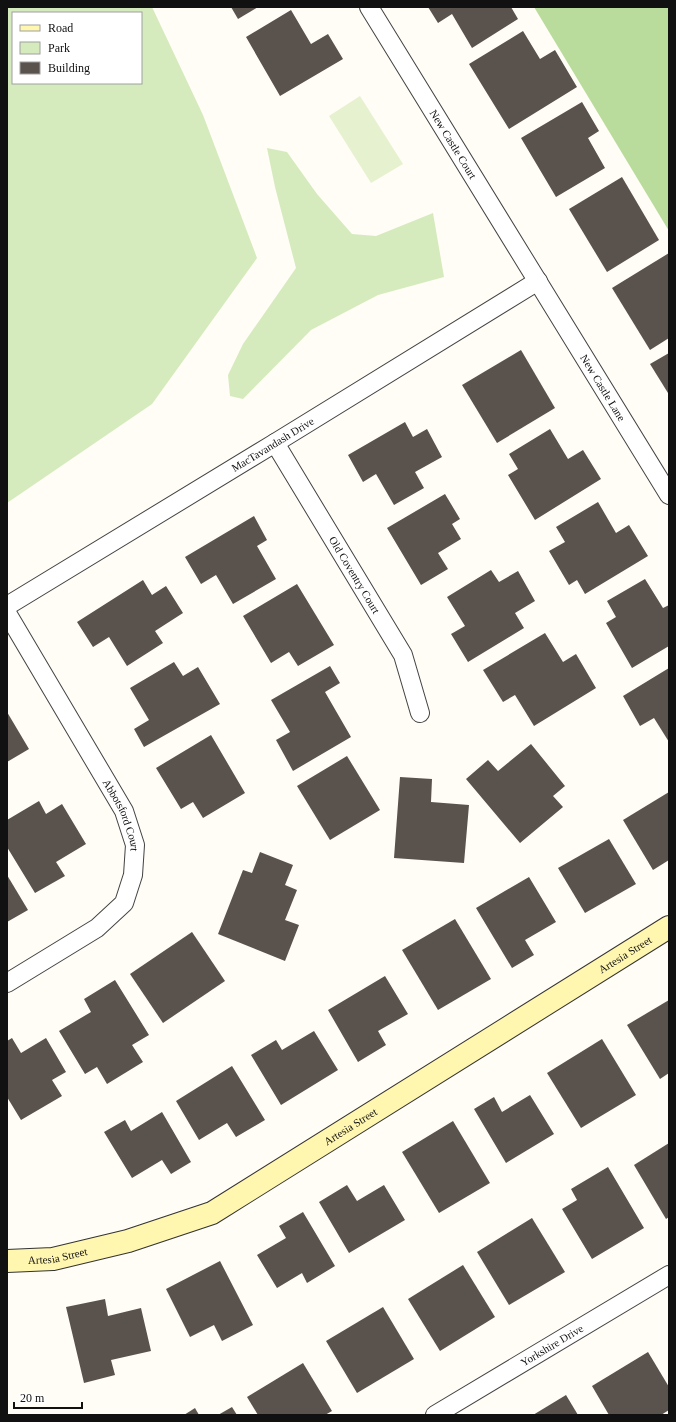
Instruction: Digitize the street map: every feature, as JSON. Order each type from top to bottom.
[{"type":"street","name":"New Castle Court","points":[[369,7],[538,281]]},
{"type":"street","name":"MacTavandash Drive","points":[[7,606],[275,444],[538,281]]},
{"type":"street","name":"New Castle Lane","points":[[538,281],[669,495]]},
{"type":"street","name":"Old Coventry Court","points":[[275,444],[403,655],[420,713]]},
{"type":"street","name":"Abbotsford Court","points":[[7,613],[124,811],[135,845],[133,875],[124,903],[97,928],[7,983]]},
{"type":"street","name":"Artesia Street","points":[[7,1261],[53,1259],[128,1241],[212,1213],[669,927]]},
{"type":"street","name":"Yorkshire Drive","points":[[435,1415],[669,1274]]},
{"type":"green space","points":[[7,7],[152,7],[203,115],[257,258],[152,404],[7,503]]},
{"type":"green space","points":[[534,7],[669,7],[669,231]]},
{"type":"green space","points":[[360,96],[403,164],[371,183],[329,116]]},
{"type":"green space","points":[[267,148],[287,152],[317,194],[352,234],[376,236],[433,213],[444,277],[378,295],[311,330],[243,399],[230,396],[228,375],[243,344],[296,268],[275,187]]},
{"type":"building","points":[[231,7],[258,7],[238,19]]},
{"type":"building","points":[[428,7],[511,7],[518,19],[472,48],[452,14],[438,23]]},
{"type":"building","points":[[291,10],[311,44],[328,34],[343,59],[280,96],[246,37]]},
{"type":"building","points":[[523,31],[540,59],[555,50],[577,87],[509,129],[469,64]]},
{"type":"building","points":[[582,102],[599,131],[588,138],[605,168],[556,197],[521,138]]},
{"type":"building","points":[[622,177],[659,240],[607,272],[569,209]]},
{"type":"building","points":[[669,253],[669,338],[650,350],[612,288]]},
{"type":"building","points":[[521,350],[555,408],[497,443],[462,385]]},
{"type":"building","points":[[669,353],[669,392],[668,393],[650,364]]},
{"type":"building","points":[[405,422],[413,437],[427,429],[442,457],[415,472],[424,488],[394,505],[376,474],[363,482],[348,455]]},
{"type":"building","points":[[550,429],[568,459],[583,450],[601,479],[535,520],[508,475],[518,469],[509,454]]},
{"type":"building","points":[[445,494],[460,519],[452,524],[461,539],[438,553],[448,569],[421,585],[387,528]]},
{"type":"building","points":[[598,502],[616,533],[629,525],[648,556],[585,594],[577,580],[569,585],[549,551],[565,542],[556,527]]},
{"type":"building","points":[[254,516],[267,540],[257,546],[276,579],[233,604],[216,575],[201,584],[185,557]]},
{"type":"building","points":[[491,570],[499,582],[518,571],[535,601],[515,613],[524,628],[468,662],[451,634],[465,626],[447,597]]},
{"type":"building","points":[[645,579],[663,608],[669,605],[669,646],[632,668],[606,623],[616,617],[607,601]]},
{"type":"building","points":[[143,580],[152,595],[166,586],[183,613],[155,631],[163,643],[127,666],[109,637],[93,647],[77,622]]},
{"type":"building","points":[[297,584],[334,645],[298,666],[289,652],[271,663],[243,616]]},
{"type":"building","points":[[545,633],[563,662],[576,654],[596,688],[534,726],[515,695],[503,702],[483,670]]},
{"type":"building","points":[[174,662],[183,676],[198,667],[220,704],[144,747],[134,729],[149,720],[130,688]]},
{"type":"building","points":[[330,666],[340,683],[325,692],[351,737],[293,771],[276,740],[290,732],[271,700]]},
{"type":"building","points":[[669,668],[669,742],[654,718],[640,726],[623,696]]},
{"type":"building","points":[[7,712],[29,749],[7,762]]},
{"type":"building","points":[[211,735],[245,793],[203,818],[193,802],[181,809],[156,768]]},
{"type":"building","points":[[531,744],[565,786],[553,796],[563,807],[520,843],[466,779],[488,760],[498,771]]},
{"type":"building","points":[[347,756],[380,810],[330,840],[297,786]]},
{"type":"building","points":[[400,777],[432,779],[431,802],[469,805],[464,863],[394,858]]},
{"type":"building","points":[[669,792],[669,860],[653,870],[623,820]]},
{"type":"building","points":[[39,801],[46,814],[62,804],[86,844],[56,862],[65,876],[35,893],[7,847],[7,820]]},
{"type":"building","points":[[609,839],[636,884],[585,913],[558,868]]},
{"type":"building","points":[[260,852],[293,865],[285,885],[297,890],[285,920],[299,925],[285,961],[218,934],[243,870],[252,873]]},
{"type":"building","points":[[7,875],[28,910],[7,922]]},
{"type":"building","points":[[529,877],[556,922],[525,940],[534,955],[512,968],[476,908]]},
{"type":"building","points":[[455,919],[491,979],[438,1010],[402,950]]},
{"type":"building","points":[[192,932],[225,981],[163,1023],[130,974]]},
{"type":"building","points":[[385,976],[408,1014],[378,1031],[386,1045],[358,1062],[328,1010]]},
{"type":"building","points":[[115,980],[149,1035],[132,1045],[143,1062],[107,1084],[97,1067],[85,1074],[59,1031],[91,1012],[84,999]]},
{"type":"building","points":[[669,1000],[669,1073],[660,1079],[627,1025]]},
{"type":"building","points":[[314,1031],[338,1070],[281,1105],[251,1055],[276,1040],[282,1050]]},
{"type":"building","points":[[12,1038],[21,1053],[46,1038],[66,1072],[52,1080],[62,1096],[21,1120],[7,1097],[7,1041]]},
{"type":"building","points":[[602,1039],[636,1095],[581,1128],[547,1073]]},
{"type":"building","points":[[232,1066],[265,1120],[236,1137],[227,1123],[199,1140],[176,1101]]},
{"type":"building","points":[[530,1095],[554,1134],[506,1163],[474,1109],[494,1097],[502,1112]]},
{"type":"building","points":[[162,1112],[191,1162],[171,1174],[162,1160],[132,1178],[104,1132],[125,1120],[131,1131]]},
{"type":"building","points":[[453,1121],[490,1183],[439,1213],[402,1152]]},
{"type":"building","points":[[669,1143],[669,1217],[666,1219],[634,1165]]},
{"type":"building","points":[[608,1167],[644,1228],[592,1259],[562,1209],[577,1200],[571,1189]]},
{"type":"building","points":[[347,1185],[357,1201],[384,1185],[405,1220],[349,1253],[319,1202]]},
{"type":"building","points":[[303,1212],[335,1266],[307,1283],[302,1273],[277,1288],[257,1255],[286,1238],[279,1226]]},
{"type":"building","points":[[532,1218],[565,1272],[509,1305],[477,1252]]},
{"type":"building","points":[[220,1261],[253,1325],[222,1341],[214,1325],[190,1337],[166,1289]]},
{"type":"building","points":[[463,1265],[495,1317],[440,1351],[408,1299]]},
{"type":"building","points":[[105,1299],[108,1316],[141,1308],[151,1351],[111,1360],[115,1375],[84,1383],[66,1307]]},
{"type":"building","points":[[383,1307],[414,1359],[357,1393],[326,1341]]},
{"type":"building","points":[[648,1352],[669,1387],[669,1410],[661,1415],[609,1415],[592,1386]]},
{"type":"building","points":[[303,1363],[332,1411],[325,1415],[258,1415],[247,1397]]},
{"type":"building","points":[[566,1395],[578,1415],[533,1415]]},
{"type":"building","points":[[232,1407],[237,1415],[218,1415]]},
{"type":"building","points":[[195,1408],[199,1415],[184,1415]]}]
